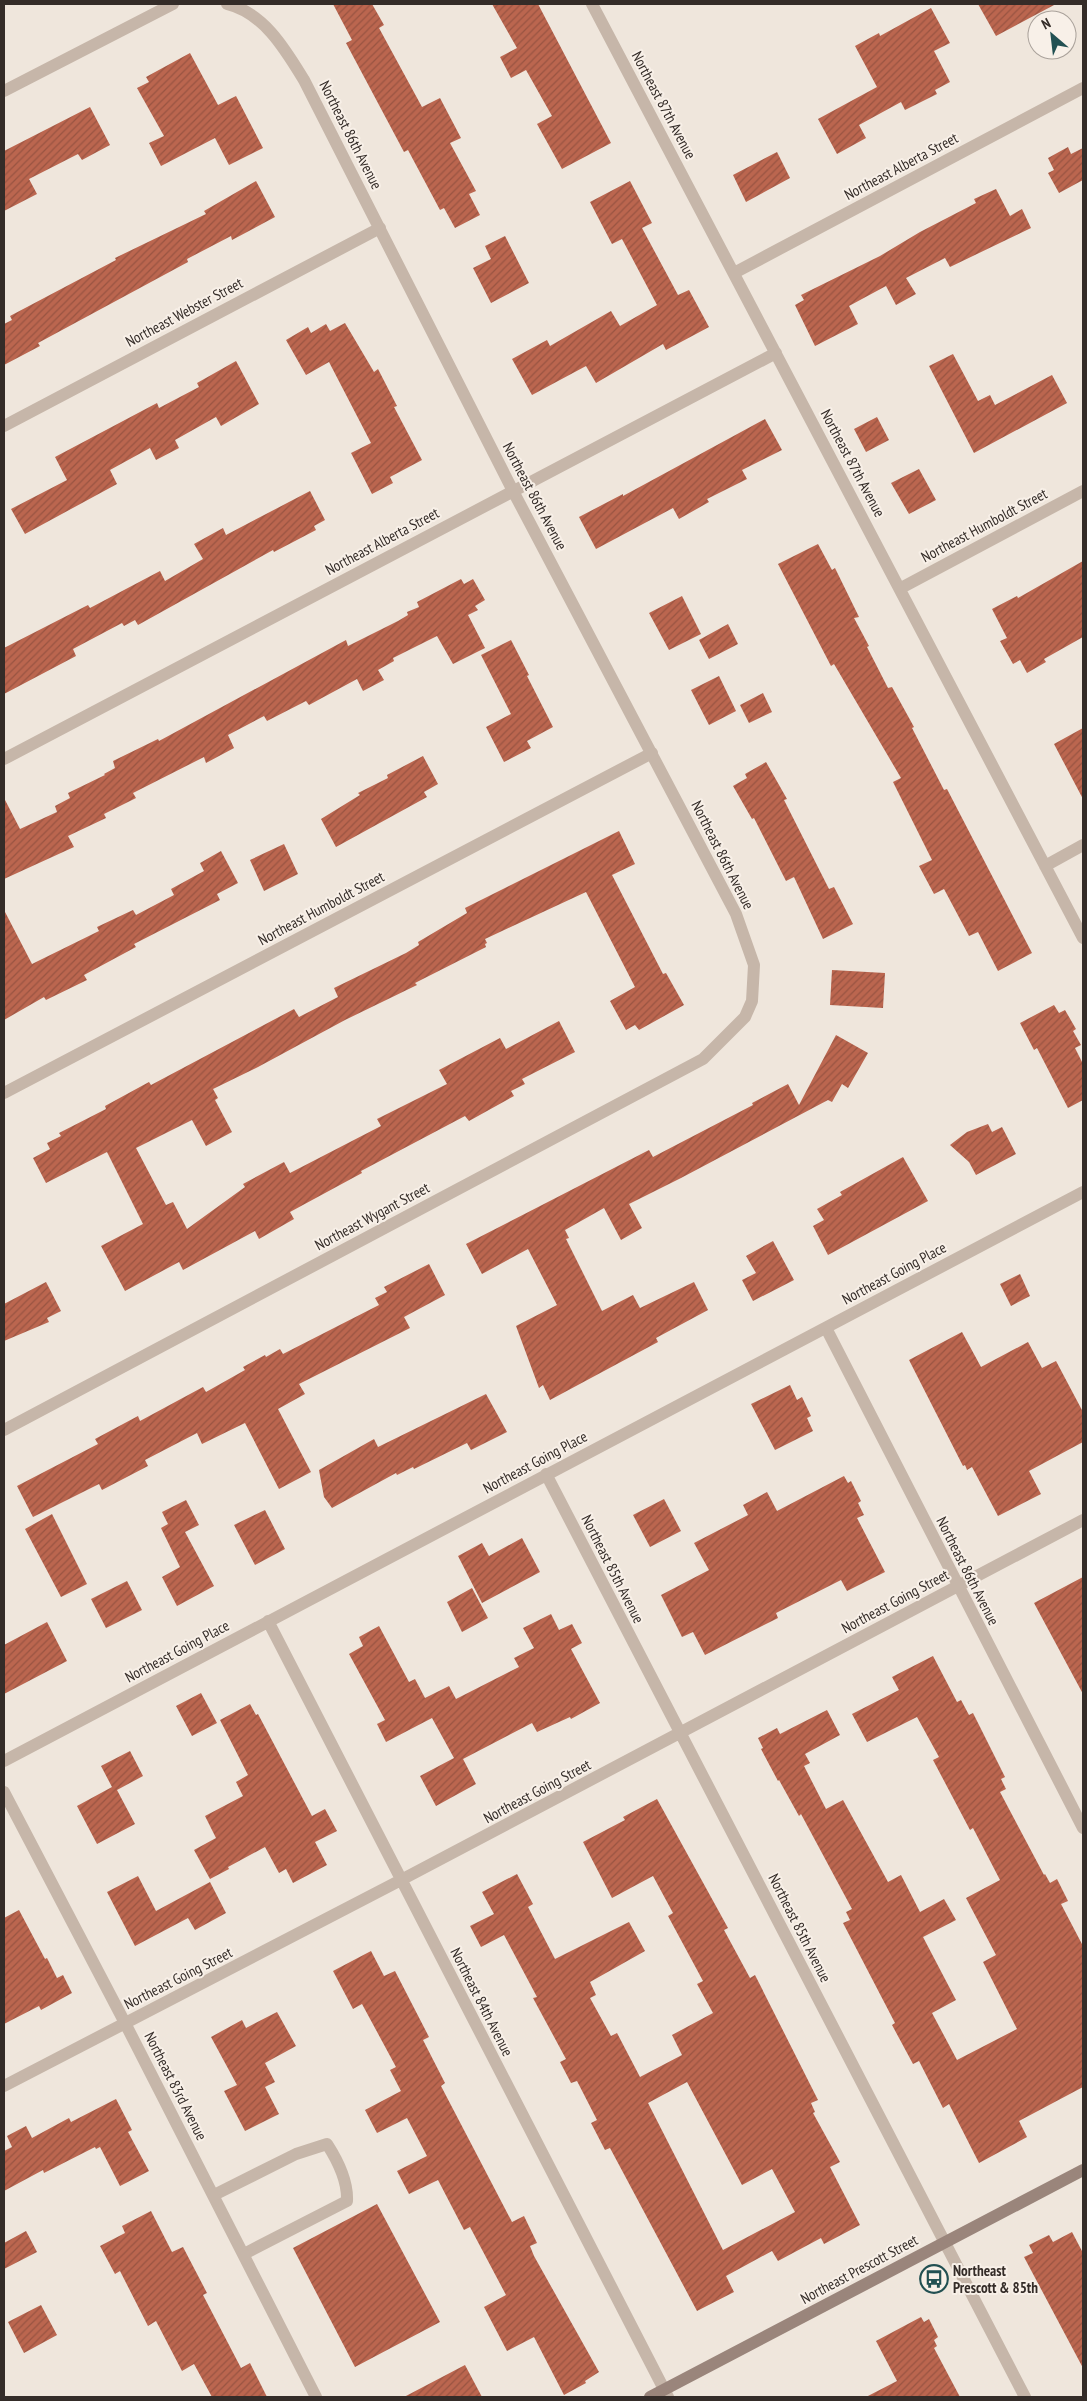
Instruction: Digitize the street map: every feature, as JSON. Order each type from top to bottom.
[{"type":"street","points":[[4,91],[173,4]]},
{"type":"street","name":"Northeast 86th Avenue","points":[[227,4],[242,8],[268,29],[304,80],[513,491],[736,914],[754,965],[752,1001],[745,1017]]},
{"type":"street","name":"Northeast 87th Avenue","points":[[592,4],[901,588],[1083,938]]},
{"type":"street","name":"Northeast Alberta Street","points":[[734,273],[1083,88]]},
{"type":"street","name":"Northeast Webster Street","points":[[4,426],[380,228]]},
{"type":"street","name":"Northeast Alberta Street","points":[[4,759],[776,353]]},
{"type":"street","name":"Northeast Humboldt Street","points":[[901,588],[1083,491]]},
{"type":"street","name":"Northeast Humboldt Street","points":[[4,1093],[652,753]]},
{"type":"street","points":[[1045,866],[1083,845]]},
{"type":"street","name":"Northeast Wygant Street","points":[[4,1430],[703,1059],[745,1017]]},
{"type":"street","name":"Northeast Going Place","points":[[4,1761],[1083,1192]]},
{"type":"street","name":"Northeast 86th Avenue","points":[[826,1328],[1083,1828]]},
{"type":"street","name":"Northeast 85th Avenue","points":[[546,1474],[1025,2397]]},
{"type":"street","name":"Northeast Going Street","points":[[4,2086],[401,1880],[1083,1520]]},
{"type":"street","name":"Northeast 84th Avenue","points":[[268,1621],[666,2394]]},
{"type":"street","name":"Northeast 83rd Avenue","points":[[4,1792],[214,2195],[316,2397]]},
{"type":"street","points":[[214,2195],[296,2154],[327,2144],[335,2156],[348,2188],[347,2201],[244,2254]]},
{"type":"street","name":"Northeast Prescott Street","points":[[650,2397],[666,2394],[945,2242],[1083,2170]]},
{"type":"building","points":[[333,4],[372,4],[384,25],[379,28],[422,107],[440,98],[461,138],[450,143],[476,191],[469,194],[480,215],[455,228],[444,208],[440,210],[408,150],[404,152],[346,43],[352,40]]},
{"type":"building","points":[[492,4],[538,4],[611,143],[562,169],[537,124],[552,116],[526,70],[511,78],[500,57],[517,48]]},
{"type":"building","points":[[978,4],[1056,4],[1045,10],[1027,10],[1027,19],[996,36]]},
{"type":"building","points":[[931,8],[950,43],[934,51],[950,82],[935,90],[937,94],[905,110],[901,102],[859,125],[866,138],[837,154],[818,119],[877,87],[855,46],[879,33],[880,36]]},
{"type":"building","points":[[190,53],[218,105],[236,96],[263,148],[229,165],[215,138],[161,166],[149,143],[164,136],[137,88],[149,82],[146,77]]},
{"type":"building","points":[[90,107],[110,145],[82,160],[78,154],[29,179],[37,194],[4,211],[4,151]]},
{"type":"building","points":[[1068,147],[1071,154],[1083,148],[1083,180],[1059,193],[1048,173],[1054,170],[1048,158]]},
{"type":"building","points":[[777,152],[790,178],[746,202],[733,175]]},
{"type":"building","points":[[256,181],[275,217],[232,240],[231,236],[187,259],[188,262],[38,343],[40,346],[4,365],[4,324],[12,320],[10,316],[116,260],[115,258],[206,214],[204,211]]},
{"type":"building","points":[[630,181],[652,223],[642,228],[678,295],[689,290],[709,327],[666,350],[663,344],[596,383],[586,366],[532,395],[512,359],[547,340],[550,346],[611,311],[620,326],[657,305],[622,239],[612,244],[590,202]]},
{"type":"building","points":[[996,189],[1010,216],[1022,209],[1031,228],[950,267],[945,258],[906,278],[916,294],[896,305],[886,286],[849,306],[858,324],[815,346],[795,305],[804,300],[801,295],[880,256],[920,232],[976,203],[974,199]]},
{"type":"building","points":[[505,236],[529,283],[491,303],[473,268],[491,259],[485,246]]},
{"type":"building","points":[[345,323],[374,372],[378,369],[397,406],[394,407],[422,460],[390,477],[393,483],[372,494],[351,453],[371,443],[329,362],[306,375],[286,340],[308,327],[311,333],[326,324],[330,331]]},
{"type":"building","points":[[953,354],[978,401],[990,395],[995,405],[1052,375],[1067,403],[974,453],[929,366]]},
{"type":"building","points":[[236,361],[259,404],[221,426],[216,417],[175,440],[179,448],[156,460],[150,448],[110,470],[117,484],[25,534],[11,509],[67,480],[55,457],[157,403],[159,408],[199,387],[197,383]]},
{"type":"building","points":[[877,417],[889,440],[866,452],[854,429]]},
{"type":"building","points":[[765,419],[782,450],[742,470],[747,479],[707,499],[709,502],[679,519],[673,508],[596,549],[579,517],[623,494],[623,496]]},
{"type":"building","points":[[919,469],[936,500],[909,514],[891,483]]},
{"type":"building","points":[[310,491],[325,520],[314,526],[316,530],[274,552],[273,550],[138,625],[135,620],[124,626],[122,623],[73,649],[76,656],[4,694],[4,648],[88,605],[90,608],[160,571],[165,581],[203,559],[194,544],[223,528],[226,535]]},
{"type":"building","points":[[818,544],[832,570],[835,568],[859,617],[854,618],[888,688],[892,687],[914,727],[912,728],[944,790],[947,789],[1032,953],[998,971],[978,932],[969,936],[944,889],[934,894],[919,866],[932,860],[893,782],[901,778],[834,664],[831,666],[778,564]]},
{"type":"building","points":[[1083,561],[1083,637],[1044,659],[1046,662],[1027,673],[1020,660],[1013,664],[1000,641],[1007,638],[992,609],[1017,596],[1018,598]]},
{"type":"building","points":[[461,579],[464,584],[473,579],[485,600],[475,606],[478,610],[468,615],[485,648],[453,664],[437,636],[393,658],[394,661],[378,670],[384,680],[363,691],[357,679],[309,705],[306,701],[267,721],[264,716],[228,735],[234,748],[206,763],[204,757],[133,793],[136,798],[104,814],[106,818],[68,836],[74,847],[4,879],[4,798],[20,829],[57,812],[55,806],[70,798],[68,793],[115,768],[113,761],[158,739],[159,741],[346,640],[348,646],[398,621],[408,615],[407,612],[419,607],[417,602]]},
{"type":"building","points":[[682,596],[701,634],[669,650],[649,613]]},
{"type":"building","points":[[728,624],[738,644],[709,659],[699,640]]},
{"type":"building","points":[[511,640],[553,727],[527,741],[531,748],[504,762],[486,727],[511,714],[481,655]]},
{"type":"building","points":[[719,676],[736,711],[709,725],[691,690]]},
{"type":"building","points":[[763,693],[772,712],[749,723],[740,705]]},
{"type":"building","points":[[1083,728],[1083,799],[1054,744]]},
{"type":"building","points":[[423,756],[438,784],[424,792],[427,797],[336,847],[321,819],[360,795],[358,793],[388,778],[387,775]]},
{"type":"building","points":[[766,762],[787,799],[784,800],[829,889],[834,887],[853,924],[823,939],[794,877],[786,881],[754,818],[752,819],[733,786],[747,778],[745,774]]},
{"type":"building","points":[[619,831],[635,864],[612,875],[663,974],[666,973],[684,1005],[639,1030],[635,1025],[626,1030],[610,1001],[635,987],[586,892],[485,939],[486,947],[415,983],[417,985],[345,1020],[213,1089],[218,1098],[215,1100],[232,1132],[206,1146],[192,1120],[136,1148],[166,1205],[173,1202],[187,1229],[245,1187],[243,1184],[284,1162],[290,1173],[381,1126],[377,1119],[447,1084],[439,1070],[500,1038],[506,1049],[559,1021],[575,1052],[522,1079],[525,1084],[511,1091],[514,1096],[469,1121],[465,1116],[361,1171],[362,1173],[290,1212],[294,1219],[259,1239],[255,1231],[183,1270],[179,1262],[125,1291],[101,1246],[143,1224],[107,1152],[46,1183],[33,1158],[50,1149],[47,1143],[61,1136],[59,1133],[106,1109],[105,1106],[149,1082],[151,1085],[294,1009],[299,1017],[338,997],[334,988],[406,953],[419,945],[418,942],[467,913],[465,908]]},
{"type":"building","points":[[284,844],[298,874],[264,891],[250,860]]},
{"type":"building","points":[[221,851],[238,883],[217,894],[220,900],[134,944],[136,947],[84,975],[87,980],[46,1000],[44,997],[4,1020],[4,910],[32,964],[99,931],[97,927],[133,910],[136,915],[174,895],[171,889],[204,871],[200,863]]},
{"type":"building","points":[[832,970],[885,973],[883,1008],[830,1005]]},
{"type":"building","points":[[1054,1005],[1059,1013],[1065,1010],[1076,1029],[1073,1031],[1081,1045],[1075,1048],[1083,1064],[1083,1100],[1068,1108],[1037,1048],[1034,1050],[1020,1023]]},
{"type":"building","points":[[836,1035],[868,1053],[848,1088],[842,1084],[832,1102],[828,1100],[629,1204],[642,1228],[621,1240],[604,1208],[565,1230],[569,1238],[566,1239],[602,1311],[633,1295],[640,1308],[694,1282],[708,1310],[656,1338],[658,1342],[550,1400],[543,1385],[539,1388],[516,1326],[557,1305],[528,1249],[482,1274],[466,1244],[649,1150],[653,1157],[753,1105],[752,1103],[788,1084],[799,1105]]},
{"type":"building","points":[[988,1124],[992,1132],[1002,1127],[1016,1154],[976,1175],[969,1162],[950,1145],[967,1132]]},
{"type":"building","points":[[903,1157],[928,1201],[828,1255],[813,1226],[824,1220],[817,1209],[842,1195],[840,1192]]},
{"type":"building","points":[[773,1241],[794,1280],[753,1301],[742,1280],[756,1273],[746,1256]]},
{"type":"building","points":[[429,1264],[445,1295],[404,1317],[410,1328],[299,1384],[305,1394],[278,1409],[311,1472],[279,1489],[245,1423],[202,1444],[197,1433],[145,1460],[148,1466],[102,1490],[99,1484],[33,1517],[17,1486],[98,1444],[95,1439],[138,1416],[140,1421],[203,1387],[206,1392],[245,1370],[243,1367],[265,1355],[266,1357],[280,1349],[283,1354],[379,1305],[375,1298],[387,1292],[384,1287]]},
{"type":"building","points":[[1020,1274],[1030,1296],[1011,1306],[1000,1284]]},
{"type":"building","points":[[46,1282],[61,1311],[47,1318],[49,1322],[4,1341],[4,1304]]},
{"type":"building","points":[[962,1332],[981,1367],[1028,1342],[1042,1368],[1056,1361],[1083,1412],[1083,1442],[1029,1471],[1041,1494],[998,1516],[972,1467],[967,1470],[965,1465],[963,1466],[909,1360]]},
{"type":"building","points":[[790,1385],[797,1400],[802,1397],[811,1416],[807,1418],[813,1431],[775,1450],[751,1404]]},
{"type":"building","points":[[486,1394],[507,1432],[471,1450],[467,1443],[414,1469],[413,1467],[397,1475],[396,1473],[332,1508],[324,1497],[319,1470],[374,1439],[378,1447]]},
{"type":"building","points":[[844,1476],[848,1483],[851,1481],[861,1501],[858,1503],[864,1515],[857,1518],[885,1572],[847,1591],[841,1580],[776,1613],[778,1618],[705,1655],[693,1632],[682,1637],[661,1595],[709,1570],[694,1543],[748,1515],[743,1505],[767,1492],[777,1511]]},
{"type":"building","points":[[664,1499],[681,1531],[650,1547],[633,1515]]},
{"type":"building","points":[[186,1500],[199,1525],[185,1532],[214,1586],[177,1606],[162,1577],[180,1567],[161,1528],[168,1524],[162,1512]]},
{"type":"building","points":[[265,1510],[285,1549],[255,1565],[234,1525]]},
{"type":"building","points":[[52,1514],[87,1584],[61,1597],[25,1529]]},
{"type":"building","points":[[522,1538],[540,1572],[482,1603],[458,1556],[482,1543],[489,1556]]},
{"type":"building","points":[[1083,1577],[1083,1694],[1034,1603]]},
{"type":"building","points":[[127,1581],[142,1610],[106,1628],[91,1599]]},
{"type":"building","points":[[472,1588],[488,1618],[462,1632],[447,1602]]},
{"type":"building","points":[[551,1614],[559,1630],[572,1624],[582,1643],[571,1649],[600,1703],[571,1719],[570,1717],[537,1732],[532,1723],[463,1759],[476,1784],[436,1806],[420,1776],[454,1758],[432,1718],[386,1742],[377,1724],[385,1720],[349,1654],[363,1646],[359,1637],[379,1626],[409,1682],[415,1679],[425,1698],[449,1686],[456,1699],[519,1667],[514,1658],[534,1648],[523,1628]]},
{"type":"building","points":[[47,1622],[67,1661],[4,1694],[4,1645]]},
{"type":"building","points":[[933,1656],[957,1702],[961,1700],[969,1715],[973,1713],[1005,1777],[1001,1779],[1006,1789],[1000,1792],[1044,1875],[1050,1883],[1057,1879],[1068,1901],[1061,1904],[1083,1946],[1083,2087],[1019,2121],[1027,2137],[979,2163],[949,2104],[943,2108],[919,2061],[913,2064],[892,2025],[895,2023],[843,1923],[850,1920],[846,1912],[852,1909],[801,1814],[799,1816],[778,1781],[761,1749],[763,1748],[758,1738],[777,1728],[780,1734],[827,1710],[840,1735],[805,1754],[810,1763],[804,1766],[826,1809],[843,1800],[888,1882],[901,1875],[920,1912],[944,1899],[956,1920],[923,1937],[956,2000],[932,2013],[957,2060],[1017,2029],[983,1962],[996,1955],[966,1898],[1000,1880],[973,1828],[970,1830],[933,1760],[939,1757],[917,1717],[867,1742],[852,1714],[899,1690],[892,1677]]},
{"type":"building","points":[[201,1693],[217,1723],[192,1736],[176,1706]]},
{"type":"building","points":[[250,1704],[256,1715],[258,1714],[312,1816],[325,1809],[337,1831],[315,1842],[327,1865],[293,1883],[286,1869],[279,1873],[265,1847],[210,1879],[194,1850],[216,1838],[205,1816],[243,1796],[236,1782],[248,1775],[220,1720]]},
{"type":"building","points":[[130,1751],[143,1776],[117,1790],[135,1824],[97,1844],[77,1806],[112,1787],[101,1766]]},
{"type":"building","points":[[657,1799],[728,1928],[724,1930],[750,1978],[755,1975],[818,2100],[811,2103],[815,2112],[813,2113],[840,2162],[830,2167],[860,2225],[824,2244],[821,2238],[778,2261],[772,2251],[726,2276],[734,2292],[697,2311],[610,2148],[605,2150],[591,2123],[597,2120],[577,2081],[571,2083],[560,2062],[566,2059],[533,1998],[537,1997],[504,1935],[481,1947],[470,1926],[494,1914],[482,1892],[517,1874],[533,1904],[528,1907],[555,1959],[629,1922],[645,1951],[590,1982],[596,1995],[590,1998],[611,2036],[617,2033],[640,2077],[682,2055],[672,2035],[713,2013],[697,1984],[703,1981],[668,1916],[673,1913],[653,1876],[612,1898],[583,1842],[625,1820],[623,1817]],"holes":[[[687,2082],[742,2185],[772,2169],[795,2212],[723,2250],[648,2103]]]},
{"type":"building","points":[[138,1876],[156,1911],[210,1882],[226,1913],[195,1930],[188,1918],[135,1946],[107,1892]]},
{"type":"building","points":[[19,1910],[57,1978],[63,1975],[72,1993],[41,2010],[39,2006],[4,2024],[4,1918]]},
{"type":"building","points":[[371,1951],[384,1976],[395,1971],[429,2037],[423,2040],[445,2083],[441,2086],[512,2222],[524,2216],[537,2243],[530,2246],[534,2256],[599,2372],[585,2381],[586,2383],[564,2395],[534,2337],[507,2351],[484,2307],[506,2295],[470,2227],[464,2230],[438,2180],[409,2194],[397,2171],[427,2156],[407,2118],[377,2133],[365,2110],[401,2091],[390,2070],[396,2067],[362,2004],[353,2009],[333,1971]]},
{"type":"building","points":[[277,2012],[296,2046],[265,2063],[275,2082],[265,2087],[279,2114],[245,2131],[224,2091],[237,2085],[211,2037],[242,2020],[246,2028]]},
{"type":"building","points":[[116,2099],[132,2130],[128,2132],[149,2171],[120,2186],[100,2147],[96,2149],[95,2147],[44,2173],[43,2170],[4,2191],[4,2151],[12,2147],[7,2136],[26,2126],[32,2138],[69,2118],[71,2122]]},
{"type":"building","points":[[377,2204],[440,2322],[355,2367],[293,2248]]},
{"type":"building","points":[[151,2211],[172,2252],[183,2247],[207,2293],[203,2295],[241,2368],[250,2363],[267,2397],[212,2397],[194,2364],[182,2371],[156,2321],[148,2326],[120,2271],[115,2274],[100,2246],[125,2233],[122,2226]]},
{"type":"building","points":[[26,2231],[37,2252],[4,2269],[4,2243]]},
{"type":"building","points":[[1072,2232],[1083,2253],[1083,2368],[1024,2257],[1033,2253],[1029,2245],[1049,2235],[1053,2242]]},
{"type":"building","points":[[41,2305],[57,2335],[24,2353],[8,2322]]},
{"type":"building","points":[[921,2317],[924,2322],[929,2319],[938,2337],[934,2340],[937,2346],[934,2348],[960,2397],[866,2397],[897,2381],[876,2341]]},
{"type":"building","points":[[465,2365],[482,2397],[404,2397]]},
{"type":"place","name":"Northeast Prescott & 85th","points":[[934,2279]]}]
